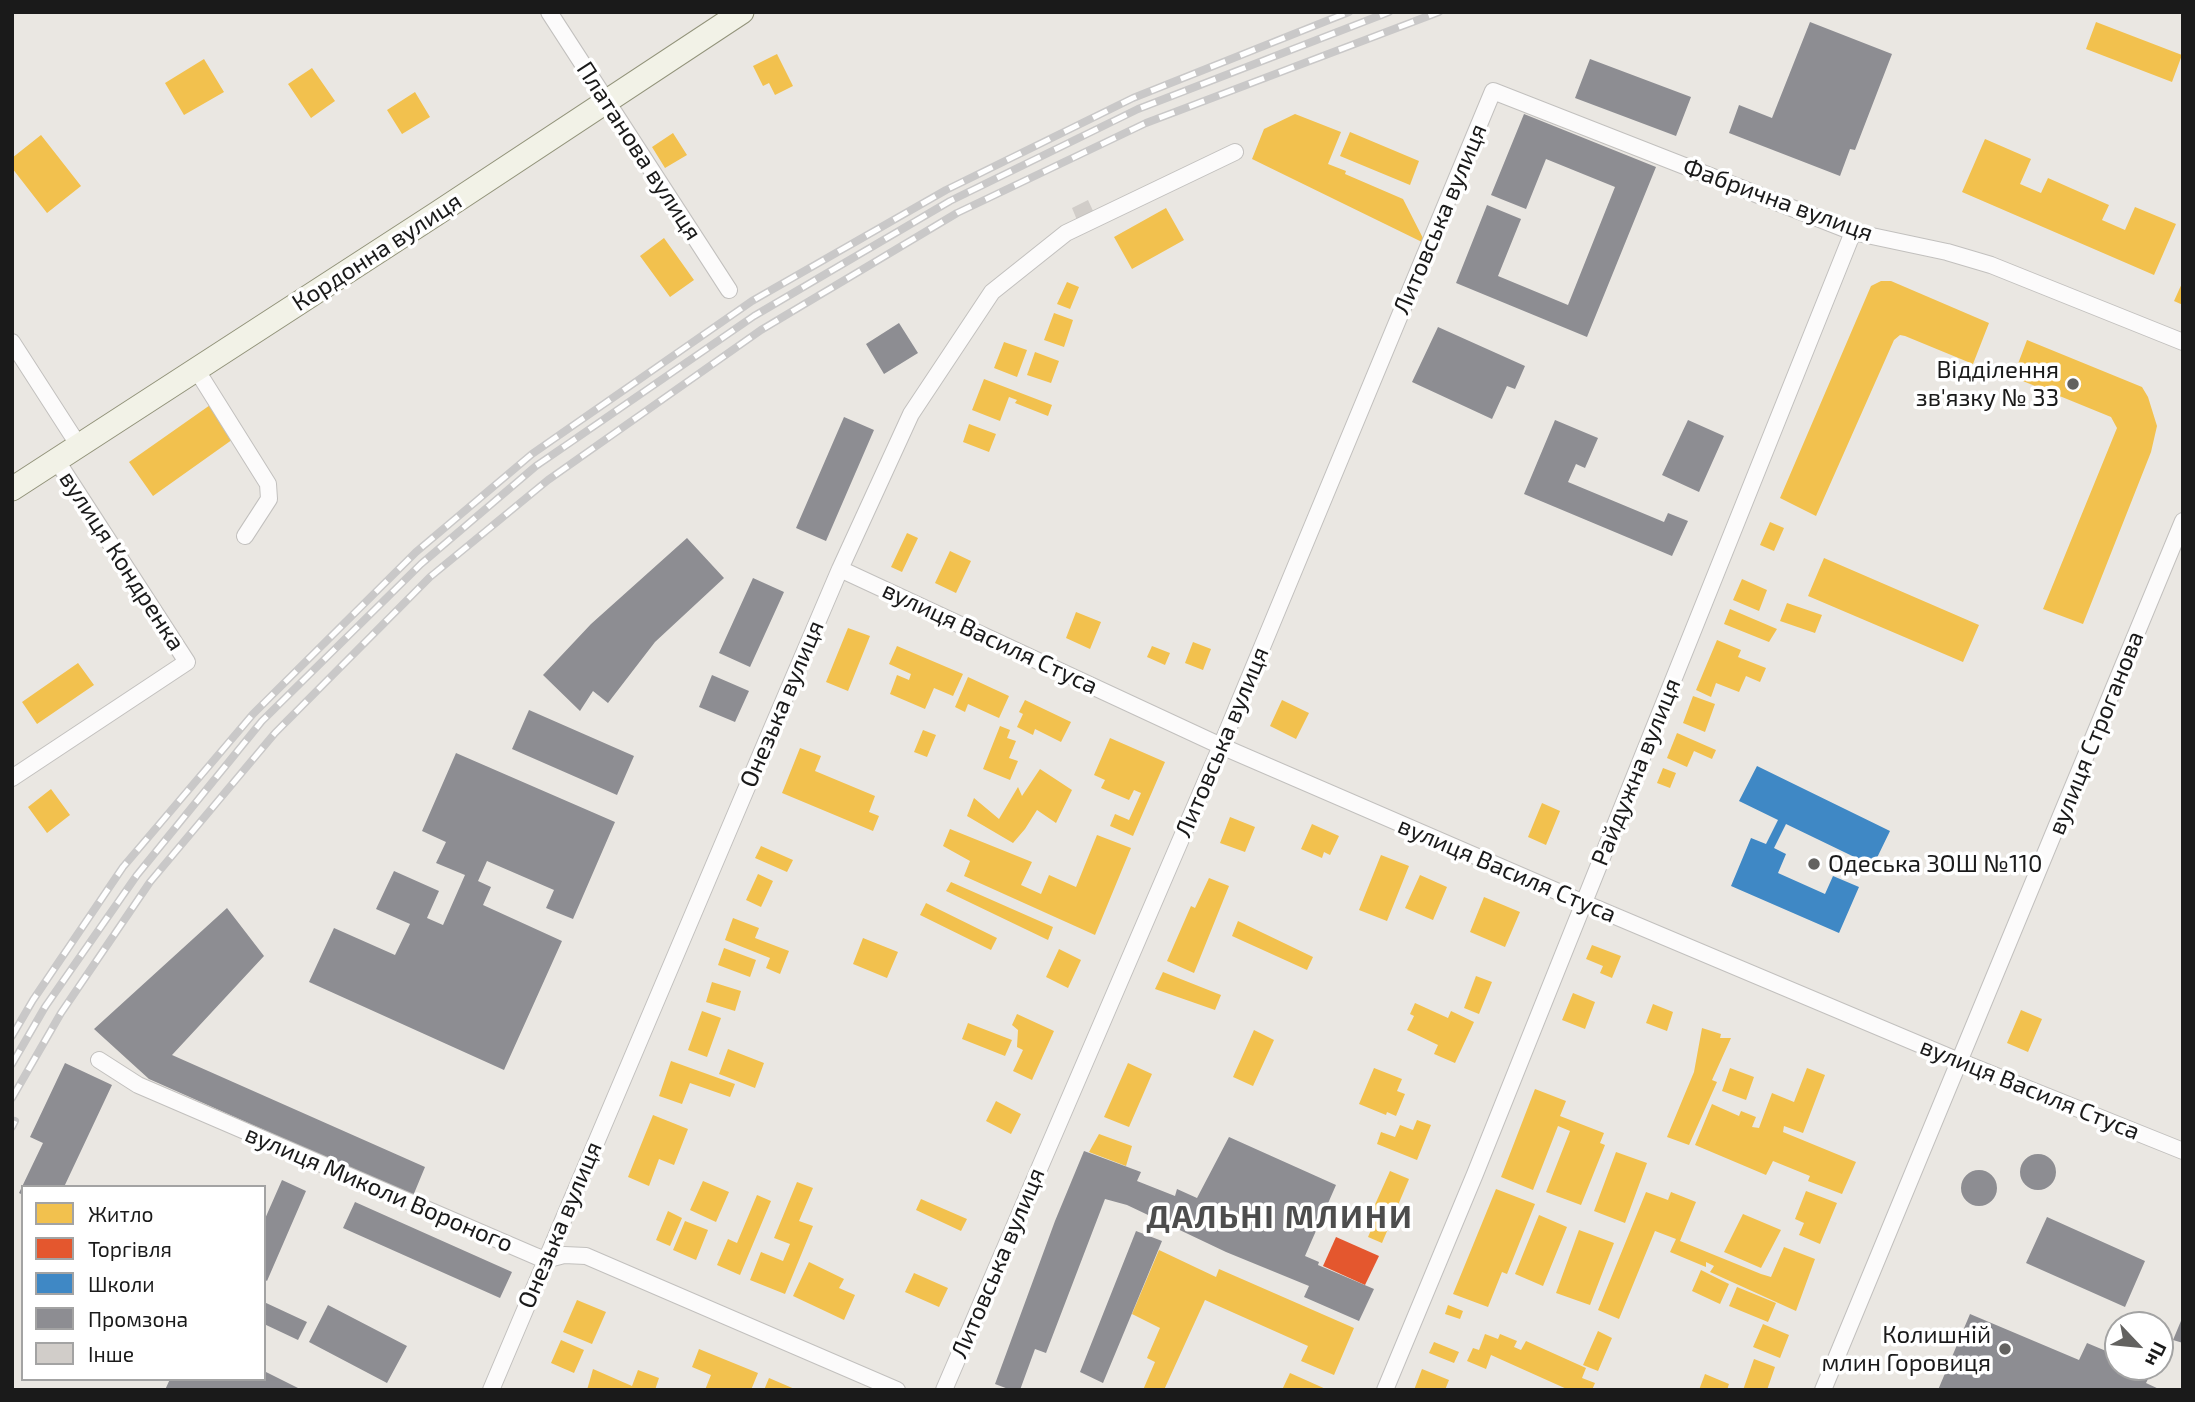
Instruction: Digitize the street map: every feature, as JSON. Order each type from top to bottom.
[{"type":"main road","name":"Кордонна вулиця","points":[[12,489],[742,12]]},
{"type":"street","name":"Платанова вулиця","points":[[549,12],[729,290]]},
{"type":"street","name":"Фабрична вулиця","points":[[1493,91],[1853,232],[1947,251],[1991,265],[2183,342]]},
{"type":"street","name":"Литовська вулиця","points":[[944,1390],[1221,746],[1493,91]]},
{"type":"street","name":"Онезька вулиця","points":[[491,1390],[840,569],[911,414],[992,292],[1066,233],[1235,152]]},
{"type":"street","name":"Райдужна вулиця","points":[[1385,1390],[1475,1174],[1853,232]]},
{"type":"street","points":[[12,342],[79,446]]},
{"type":"street","points":[[196,369],[268,484],[269,499],[245,536]]},
{"type":"street","name":"вулиця Кондренка","points":[[12,778],[187,662],[57,460]]},
{"type":"street","name":"вулиця Строганова","points":[[1823,1390],[2183,521]]},
{"type":"street","name":"вулиця Василя Стуса","points":[[840,569],[1221,746],[1959,1061],[2183,1151]]},
{"type":"street","name":"вулиця Миколи Вороного","points":[[99,1060],[138,1085],[545,1260],[564,1255],[586,1256],[897,1390]]},
{"type":"building: Житло","points":[[2096,22],[2182,55],[2172,82],[2086,49]]},
{"type":"building: Житло","points":[[777,54],[793,86],[775,95],[769,83],[763,86],[753,66]]},
{"type":"building: Житло","points":[[204,59],[224,92],[184,115],[165,83]]},
{"type":"building: Житло","points":[[312,68],[335,101],[311,118],[288,84]]},
{"type":"building: Житло","points":[[415,92],[430,117],[402,134],[387,110]]},
{"type":"building: Житло","points":[[1295,114],[1341,132],[1328,164],[1403,199],[1426,244],[1252,159],[1264,129]]},
{"type":"building: Житло","points":[[1350,132],[1419,161],[1410,185],[1340,156]]},
{"type":"building: Житло","points":[[673,133],[687,155],[665,168],[652,147]]},
{"type":"building: Житло","points":[[41,135],[81,186],[47,213],[12,168],[12,158]]},
{"type":"building: Житло","points":[[1985,139],[2031,159],[2020,184],[2041,193],[2048,178],[2109,205],[2102,220],[2125,230],[2135,207],[2176,224],[2154,275],[1962,192]]},
{"type":"building: Житло","points":[[1166,208],[1184,240],[1132,269],[1114,237]]},
{"type":"building: Житло","points":[[664,238],[694,280],[670,297],[640,256]]},
{"type":"building: Житло","points":[[1881,281],[1891,281],[1989,323],[1973,364],[1905,336],[1900,335],[1894,340],[1816,516],[1780,498],[1871,286]]},
{"type":"building: Житло","points":[[2183,281],[2183,305],[2174,301]]},
{"type":"building: Житло","points":[[1067,282],[1079,287],[1070,309],[1057,304]]},
{"type":"building: Житло","points":[[1054,313],[1073,320],[1064,347],[1044,340]]},
{"type":"building: Житло","points":[[2027,340],[2142,387],[2157,426],[2151,452],[2083,624],[2043,609],[2117,428],[2111,417],[2013,377]]},
{"type":"building: Житло","points":[[1004,342],[1027,350],[1017,377],[994,368]]},
{"type":"building: Житло","points":[[1035,352],[1059,361],[1051,383],[1027,375]]},
{"type":"building: Житло","points":[[984,379],[1052,405],[1048,416],[1015,403],[1017,400],[1009,397],[1000,421],[972,410]]},
{"type":"building: Житло","points":[[213,403],[236,437],[153,496],[129,462]]},
{"type":"building: Житло","points":[[969,424],[996,434],[989,452],[963,442]]},
{"type":"building: Житло","points":[[1770,522],[1784,528],[1774,551],[1760,545]]},
{"type":"building: Житло","points":[[907,533],[918,538],[902,572],[891,567]]},
{"type":"building: Житло","points":[[950,551],[971,561],[956,593],[935,583]]},
{"type":"building: Житло","points":[[1824,558],[1979,625],[1963,662],[1808,596]]},
{"type":"building: Житло","points":[[1742,579],[1767,590],[1759,611],[1733,600]]},
{"type":"building: Житло","points":[[1787,603],[1822,615],[1815,633],[1780,621]]},
{"type":"building: Житло","points":[[1730,609],[1777,629],[1769,642],[1724,624]]},
{"type":"building: Житло","points":[[1076,612],[1101,622],[1090,649],[1066,638]]},
{"type":"building: Житло","points":[[848,628],[870,636],[848,691],[826,682]]},
{"type":"building: Житло","points":[[1717,640],[1741,650],[1738,657],[1766,668],[1760,682],[1746,676],[1739,692],[1716,683],[1711,697],[1696,690]]},
{"type":"building: Житло","points":[[1193,642],[1211,649],[1203,670],[1185,663]]},
{"type":"building: Житло","points":[[897,646],[963,674],[953,696],[934,688],[925,709],[890,694],[897,675],[909,680],[911,674],[889,664]]},
{"type":"building: Житло","points":[[1152,646],[1170,653],[1165,665],[1147,657]]},
{"type":"building: Житло","points":[[78,663],[94,685],[37,724],[22,702]]},
{"type":"building: Житло","points":[[968,677],[1009,696],[999,718],[968,704],[965,712],[955,707]]},
{"type":"building: Житло","points":[[1693,696],[1715,704],[1705,732],[1683,723]]},
{"type":"building: Житло","points":[[1025,700],[1071,722],[1061,742],[1035,729],[1033,735],[1017,727],[1023,714],[1019,712]]},
{"type":"building: Житло","points":[[1282,700],[1309,713],[1296,739],[1270,726]]},
{"type":"building: Житло","points":[[1000,726],[1010,730],[1007,738],[1016,741],[1009,758],[1018,761],[1010,780],[983,769]]},
{"type":"building: Житло","points":[[923,730],[936,735],[927,757],[914,752]]},
{"type":"building: Житло","points":[[1677,733],[1716,750],[1712,759],[1694,751],[1687,767],[1667,758]]},
{"type":"building: Житло","points":[[1110,738],[1165,762],[1133,836],[1110,826],[1115,814],[1129,820],[1141,793],[1134,790],[1129,800],[1101,788],[1105,780],[1094,775]]},
{"type":"building: Житло","points":[[800,748],[821,756],[815,771],[875,796],[869,812],[879,816],[873,831],[782,793]]},
{"type":"building: Житло","points":[[1663,768],[1676,773],[1670,788],[1657,783]]},
{"type":"building: Житло","points":[[1040,769],[1072,790],[1056,823],[1037,810],[1013,843],[967,816],[974,798],[999,819],[1018,787],[1022,796]]},
{"type":"building: Житло","points":[[51,789],[70,815],[47,833],[28,807]]},
{"type":"building: Житло","points":[[1542,803],[1560,811],[1546,845],[1528,837]]},
{"type":"building: Житло","points":[[1230,817],[1255,827],[1245,852],[1220,843]]},
{"type":"building: Житло","points":[[1312,824],[1339,836],[1330,855],[1324,852],[1322,858],[1301,849]]},
{"type":"building: Житло","points":[[950,829],[1032,862],[1021,885],[1041,894],[1049,875],[1076,887],[1097,835],[1131,848],[1095,935],[964,876],[970,861],[943,846]]},
{"type":"building: Житло","points":[[761,846],[793,860],[787,872],[755,858]]},
{"type":"building: Житло","points":[[1381,855],[1409,866],[1387,921],[1359,910]]},
{"type":"building: Житло","points":[[758,874],[773,881],[761,907],[746,900]]},
{"type":"building: Житло","points":[[1420,875],[1447,887],[1433,920],[1405,908]]},
{"type":"building: Житло","points":[[1209,878],[1229,886],[1194,973],[1167,961],[1191,906],[1195,908]]},
{"type":"building: Житло","points":[[951,882],[1053,927],[1048,940],[946,891]]},
{"type":"building: Житло","points":[[1484,897],[1520,912],[1505,947],[1470,932]]},
{"type":"building: Житло","points":[[926,903],[997,938],[991,950],[920,915]]},
{"type":"building: Житло","points":[[733,918],[759,928],[755,938],[789,951],[780,974],[766,968],[770,958],[725,940]]},
{"type":"building: Житло","points":[[1238,921],[1313,957],[1307,970],[1232,936]]},
{"type":"building: Житло","points":[[863,938],[898,952],[887,978],[853,964]]},
{"type":"building: Житло","points":[[1592,945],[1621,956],[1612,978],[1600,973],[1603,966],[1586,959]]},
{"type":"building: Житло","points":[[724,948],[756,960],[750,977],[718,965]]},
{"type":"building: Житло","points":[[1059,949],[1081,960],[1068,988],[1046,977]]},
{"type":"building: Житло","points":[[1163,972],[1221,995],[1215,1010],[1155,989]]},
{"type":"building: Житло","points":[[1476,976],[1492,982],[1479,1014],[1464,1008]]},
{"type":"building: Житло","points":[[712,982],[741,991],[735,1011],[706,1002]]},
{"type":"building: Житло","points":[[1573,993],[1595,1002],[1585,1029],[1562,1020]]},
{"type":"building: Житло","points":[[1415,1003],[1448,1018],[1451,1011],[1474,1022],[1455,1063],[1434,1054],[1438,1045],[1407,1030],[1414,1016],[1410,1014]]},
{"type":"building: Житло","points":[[1653,1004],[1673,1012],[1667,1031],[1646,1023]]},
{"type":"building: Житло","points":[[2021,1010],[2042,1019],[2028,1052],[2007,1043]]},
{"type":"building: Житло","points":[[702,1011],[721,1018],[707,1057],[688,1050]]},
{"type":"building: Житло","points":[[1017,1014],[1054,1031],[1032,1080],[1013,1071],[1023,1050],[1017,1047],[1018,1030],[1012,1025]]},
{"type":"building: Житло","points":[[968,1023],[1012,1040],[1005,1056],[962,1039]]},
{"type":"building: Житло","points":[[1702,1028],[1721,1034],[1720,1038],[1731,1038],[1712,1080],[1717,1082],[1689,1145],[1667,1137],[1694,1072]]},
{"type":"building: Житло","points":[[1254,1030],[1274,1040],[1253,1086],[1233,1077]]},
{"type":"building: Житло","points":[[728,1049],[764,1063],[755,1088],[719,1074]]},
{"type":"building: Житло","points":[[671,1061],[735,1084],[730,1097],[690,1083],[682,1104],[659,1096]]},
{"type":"building: Житло","points":[[1128,1063],[1152,1074],[1129,1127],[1104,1117]]},
{"type":"building: Житло","points":[[1374,1068],[1402,1079],[1397,1091],[1405,1094],[1396,1116],[1387,1112],[1386,1115],[1359,1104]]},
{"type":"building: Житло","points":[[1730,1068],[1754,1077],[1746,1100],[1722,1091]]},
{"type":"building: Житло","points":[[1807,1068],[1825,1075],[1803,1133],[1784,1126],[1783,1132],[1856,1162],[1842,1194],[1808,1181],[1810,1176],[1773,1161],[1766,1175],[1695,1145],[1712,1104],[1739,1116],[1741,1111],[1756,1117],[1752,1127],[1759,1128],[1772,1093],[1794,1102]]},
{"type":"building: Житло","points":[[1535,1089],[1566,1101],[1560,1116],[1604,1133],[1600,1143],[1605,1145],[1581,1205],[1546,1192],[1570,1131],[1558,1126],[1533,1190],[1501,1177]]},
{"type":"building: Житло","points":[[996,1101],[1021,1114],[1011,1134],[986,1121]]},
{"type":"building: Житло","points":[[653,1115],[688,1129],[674,1165],[659,1159],[649,1186],[628,1177]]},
{"type":"building: Житло","points":[[1417,1120],[1431,1125],[1417,1160],[1377,1144],[1381,1132],[1395,1137],[1400,1125],[1413,1130]]},
{"type":"building: Житло","points":[[1099,1134],[1132,1146],[1126,1166],[1089,1152]]},
{"type":"building: Житло","points":[[1616,1152],[1647,1163],[1625,1223],[1594,1211]]},
{"type":"building: Житло","points":[[1390,1171],[1409,1179],[1382,1243],[1368,1237],[1379,1212],[1373,1209]]},
{"type":"building: Житло","points":[[703,1181],[729,1192],[716,1222],[690,1210]]},
{"type":"building: Житло","points":[[797,1182],[813,1188],[799,1221],[813,1226],[785,1294],[750,1280],[761,1252],[783,1261],[790,1244],[774,1238]]},
{"type":"building: Житло","points":[[1496,1189],[1535,1204],[1507,1274],[1502,1272],[1488,1307],[1453,1294]]},
{"type":"building: Житло","points":[[1806,1191],[1837,1203],[1820,1244],[1799,1235],[1804,1223],[1795,1219]]},
{"type":"building: Житло","points":[[1646,1192],[1668,1200],[1671,1192],[1696,1202],[1680,1241],[1761,1274],[1771,1277],[1784,1247],[1815,1259],[1796,1311],[1710,1272],[1714,1266],[1706,1262],[1706,1267],[1670,1252],[1676,1239],[1655,1231],[1619,1319],[1598,1310]]},
{"type":"building: Житло","points":[[757,1195],[771,1201],[740,1275],[717,1265],[728,1239],[737,1243]]},
{"type":"building: Житло","points":[[921,1199],[967,1219],[961,1231],[916,1210]]},
{"type":"building: Житло","points":[[668,1211],[682,1218],[670,1246],[656,1240]]},
{"type":"building: Житло","points":[[1743,1214],[1781,1230],[1761,1268],[1724,1252]]},
{"type":"building: Житло","points":[[1539,1215],[1567,1227],[1543,1286],[1515,1274]]},
{"type":"building: Житло","points":[[685,1221],[708,1230],[696,1260],[673,1250]]},
{"type":"building: Житло","points":[[1579,1230],[1614,1243],[1590,1305],[1556,1293]]},
{"type":"building: Житло","points":[[1159,1250],[1216,1277],[1219,1269],[1354,1328],[1334,1375],[1301,1361],[1308,1346],[1205,1300],[1164,1390],[1143,1390],[1155,1362],[1147,1358],[1160,1328],[1132,1314]]},
{"type":"building: Житло","points":[[809,1262],[844,1279],[839,1288],[855,1295],[844,1320],[793,1296]]},
{"type":"building: Житло","points":[[1701,1270],[1729,1284],[1720,1304],[1692,1291]]},
{"type":"building: Житло","points":[[914,1273],[948,1288],[939,1307],[905,1292]]},
{"type":"building: Житло","points":[[1737,1287],[1776,1303],[1768,1322],[1729,1306]]},
{"type":"building: Житло","points":[[577,1300],[606,1312],[592,1344],[563,1332]]},
{"type":"building: Житло","points":[[1448,1305],[1463,1311],[1460,1319],[1445,1314]]},
{"type":"building: Житло","points":[[1763,1324],[1789,1335],[1780,1358],[1753,1347]]},
{"type":"building: Житло","points":[[1598,1331],[1612,1338],[1598,1371],[1583,1365]]},
{"type":"building: Житло","points":[[1485,1334],[1498,1339],[1500,1334],[1517,1341],[1514,1347],[1521,1350],[1526,1341],[1586,1368],[1582,1378],[1595,1383],[1592,1390],[1569,1390],[1491,1355],[1486,1369],[1467,1361],[1473,1348],[1479,1350]]},
{"type":"building: Житло","points":[[561,1340],[584,1350],[574,1373],[551,1363]]},
{"type":"building: Житло","points":[[1434,1342],[1459,1352],[1454,1363],[1429,1353]]},
{"type":"building: Житло","points":[[699,1349],[758,1373],[751,1390],[705,1390],[711,1375],[692,1367]]},
{"type":"building: Житло","points":[[1754,1359],[1775,1367],[1767,1390],[1743,1390]]},
{"type":"building: Житло","points":[[593,1369],[632,1386],[638,1370],[659,1378],[655,1390],[587,1390]]},
{"type":"building: Житло","points":[[1422,1369],[1449,1380],[1445,1390],[1414,1390]]},
{"type":"building: Житло","points":[[1290,1373],[1328,1390],[1282,1390]]},
{"type":"building: Житло","points":[[1705,1374],[1729,1384],[1727,1390],[1699,1390]]},
{"type":"building: Житло","points":[[769,1378],[797,1390],[764,1390]]},
{"type":"building: Торгівля","points":[[1336,1237],[1379,1256],[1365,1285],[1323,1266]]},
{"type":"building: Школи","points":[[1757,766],[1890,831],[1873,866],[1786,824],[1774,848],[1786,854],[1778,873],[1825,894],[1833,876],[1859,887],[1839,933],[1731,886],[1751,838],[1766,844],[1778,820],[1739,801]]},
{"type":"building: Промзона","points":[[1810,22],[1892,54],[1855,150],[1850,149],[1840,176],[1729,133],[1739,105],[1772,118]]},
{"type":"building: Промзона","points":[[1590,59],[1691,97],[1676,136],[1575,98]]},
{"type":"building: Промзона","points":[[1524,114],[1656,167],[1587,337],[1456,283],[1487,205],[1521,219],[1498,276],[1568,305],[1615,187],[1546,159],[1526,209],[1491,195]]},
{"type":"building: Промзона","points":[[899,323],[918,353],[884,374],[866,344]]},
{"type":"building: Промзона","points":[[1438,327],[1525,366],[1515,389],[1507,386],[1492,419],[1412,382]]},
{"type":"building: Промзона","points":[[844,417],[874,430],[826,541],[796,528]]},
{"type":"building: Промзона","points":[[1555,420],[1598,438],[1585,468],[1576,464],[1568,482],[1664,522],[1668,513],[1688,521],[1672,556],[1524,494]]},
{"type":"building: Промзона","points":[[1688,420],[1724,436],[1699,492],[1662,475]]},
{"type":"building: Промзона","points":[[687,538],[724,578],[655,642],[608,703],[593,691],[580,711],[543,675],[591,624]]},
{"type":"building: Промзона","points":[[753,578],[784,592],[750,667],[719,653]]},
{"type":"building: Промзона","points":[[712,675],[749,691],[735,722],[699,707]]},
{"type":"building: Промзона","points":[[529,710],[634,756],[617,795],[512,749]]},
{"type":"building: Промзона","points":[[456,753],[615,822],[573,919],[546,908],[554,890],[487,861],[478,881],[491,887],[483,905],[562,941],[504,1070],[309,982],[334,928],[395,955],[410,924],[376,909],[394,871],[439,891],[427,918],[443,925],[465,875],[436,863],[446,842],[422,831]]},
{"type":"building: Промзона","points":[[227,908],[264,956],[172,1055],[425,1167],[413,1196],[149,1079],[94,1029]]},
{"type":"building: Промзона","points":[[65,1063],[112,1085],[65,1185],[23,1185],[43,1143],[30,1137]]},
{"type":"building: Промзона","points":[[1229,1137],[1336,1185],[1305,1256],[1319,1262],[1318,1265],[1374,1289],[1359,1321],[1304,1297],[1309,1286],[1226,1252],[1127,1205],[1105,1199],[1046,1353],[1035,1349],[1020,1390],[1011,1390],[995,1384],[1055,1221],[1084,1151],[1141,1172],[1137,1181],[1175,1196],[1177,1189],[1197,1198]]},
{"type":"building: Промзона","points":[[2038,1154],[2050,1160],[2056,1172],[2050,1184],[2038,1190],[2026,1184],[2020,1172],[2026,1160]]},
{"type":"building: Промзона","points":[[1979,1170],[1991,1176],[1997,1188],[1991,1200],[1979,1206],[1967,1200],[1961,1188],[1967,1176]]},
{"type":"building: Промзона","points":[[282,1180],[306,1191],[267,1281],[266,1280],[266,1216]]},
{"type":"building: Промзона","points":[[355,1202],[512,1272],[500,1298],[343,1228]]},
{"type":"building: Промзона","points":[[2047,1217],[2145,1261],[2125,1307],[2026,1263]]},
{"type":"building: Промзона","points":[[1136,1231],[1162,1241],[1103,1383],[1080,1372]]},
{"type":"building: Промзона","points":[[266,1303],[307,1322],[298,1340],[266,1325]]},
{"type":"building: Промзона","points":[[328,1305],[407,1346],[387,1383],[309,1342]]},
{"type":"building: Промзона","name":"Колишній млин Горовиця","points":[[1970,1314],[2079,1360],[2087,1343],[2104,1350],[2104,1381],[2147,1381],[2146,1383],[2161,1390],[1938,1390]]},
{"type":"building: Промзона","points":[[2183,1316],[2183,1343],[2174,1340]]},
{"type":"building: Промзона","points":[[266,1372],[302,1390],[165,1390],[169,1381],[266,1381]]},
{"type":"building: Інше","points":[[1088,200],[1094,213],[1077,220],[1072,208]]},
{"type":"railway","points":[[12,1036],[33,1000],[123,867],[253,714],[416,552],[532,454],[752,301],[946,190],[1133,98],[1349,12]]},
{"type":"railway","points":[[12,1064],[45,1007],[137,875],[262,721],[421,564],[536,466],[754,316],[950,201],[1138,109],[1389,12]]},
{"type":"railway","points":[[12,1098],[61,1013],[150,882],[275,733],[430,577],[548,480],[761,330],[957,213],[1146,123],[1439,12]]},
{"type":"railway","points":[[12,1127],[15,1121]]},
{"type":"place","name":"Відділення зв'язку № 33","points":[[2073,384]]},
{"type":"place","name":"Одеська ЗОШ №110","points":[[1814,864]]},
{"type":"place","name":"Колишній млин Горовиця","points":[[2005,1349]]},
{"type":"district","name":"ДАЛЬНІ МЛИНИ","points":[[1280,1217]]}]
